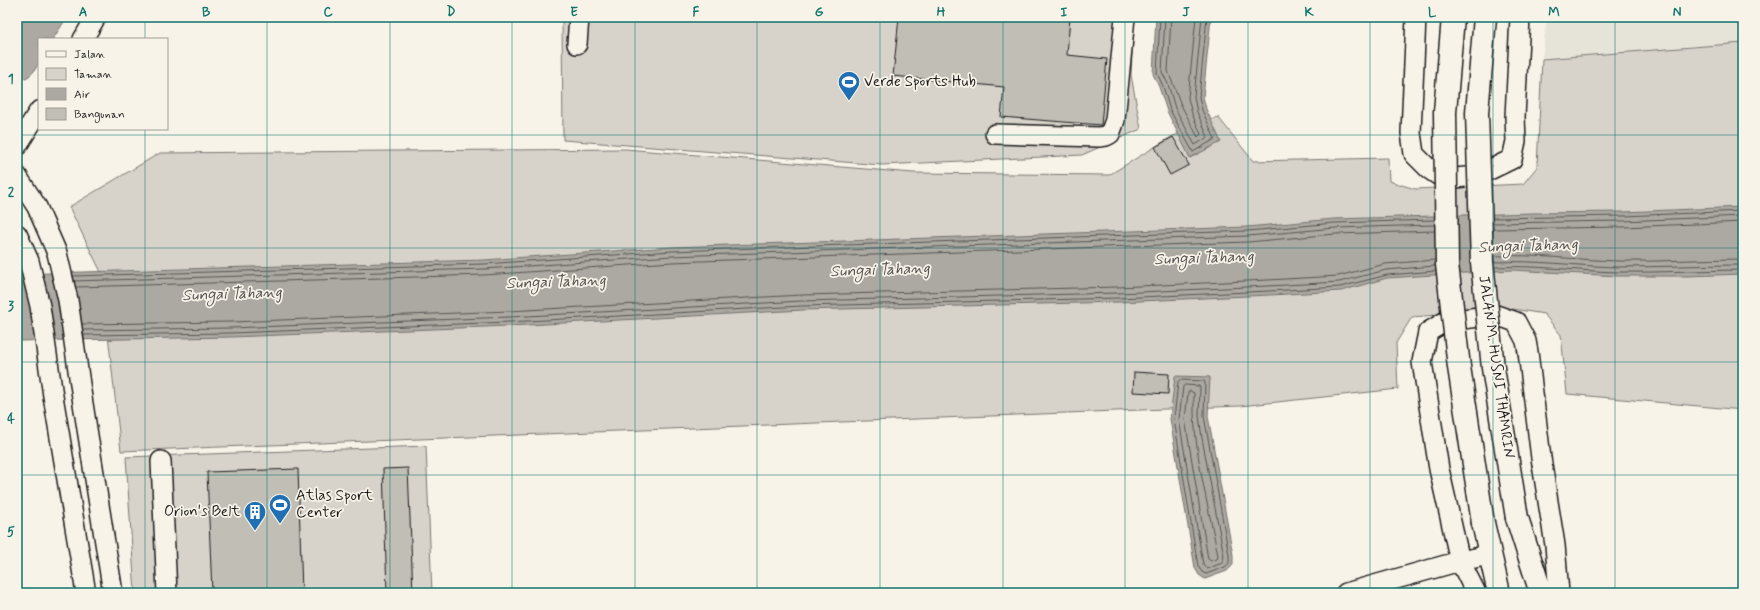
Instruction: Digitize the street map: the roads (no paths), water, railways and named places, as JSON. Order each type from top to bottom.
[{"type":"main road","points":[[1453,17],[1446,112],[1448,264],[1459,367],[1484,523],[1499,593]]},
{"type":"main road","name":"JALAN M. HUSNI THAMRIN","points":[[1485,17],[1477,113],[1482,262],[1493,368],[1517,518],[1541,593]]},
{"type":"street","points":[[84,38],[96,17]]},
{"type":"street","points":[[577,44],[579,17]]},
{"type":"street","points":[[995,134],[1098,137],[1110,134],[1115,120],[1125,17]]},
{"type":"street","points":[[1416,17],[1411,133],[1414,154],[1429,169],[1444,179],[1477,176],[1512,159],[1516,141],[1515,117],[1520,17]]},
{"type":"street","points":[[17,146],[38,113]]},
{"type":"street","points":[[17,176],[37,207],[57,253],[68,300],[113,593]]},
{"type":"street","points":[[17,234],[29,261],[40,306],[53,396],[86,593]]},
{"type":"street","points":[[1476,593],[1460,561],[1439,469],[1422,362],[1428,332],[1446,321],[1496,315],[1516,322],[1526,340],[1541,458],[1555,545],[1559,593]]},
{"type":"street","points":[[162,461],[168,593]]},
{"type":"street","points":[[1346,593],[1460,561],[1490,555]]},
{"type":"water","points":[[17,17],[67,17],[54,38],[38,38],[38,64],[30,75],[24,79],[17,79]]},
{"type":"water","points":[[1156,17],[1211,17],[1203,97],[1206,109],[1221,142],[1190,158],[1167,111],[1153,74]]},
{"type":"water","name":"Sungai Tahang","points":[[1743,207],[1743,274],[1617,276],[1512,270],[1387,278],[1341,291],[1269,295],[1119,302],[803,310],[509,326],[231,337],[17,341],[17,274],[484,260],[672,247],[1247,227],[1334,219],[1623,212]]},
{"type":"water","points":[[1175,376],[1210,377],[1208,416],[1233,555],[1233,565],[1227,571],[1205,579],[1199,575],[1195,568],[1170,419]]},
{"type":"place","name":"Verde Sports Hub","points":[[849,102]]},
{"type":"place","name":"Atlas Sport Center","points":[[280,524]]},
{"type":"place","name":"Orion's Belt","points":[[255,532]]}]
